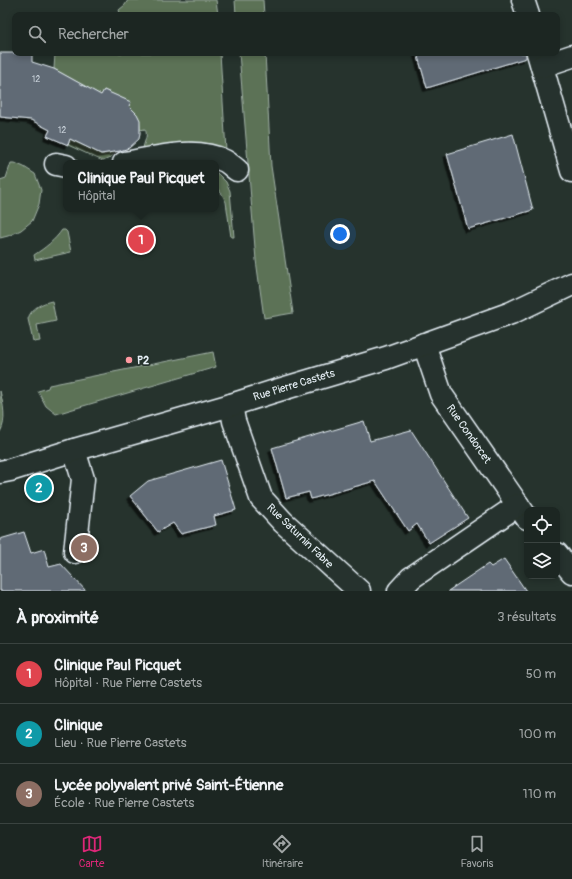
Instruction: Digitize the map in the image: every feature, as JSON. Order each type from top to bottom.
[{"type":"street","points":[[523,0],[527,12]]},
{"type":"street","points":[[572,56],[540,60],[572,171]]},
{"type":"street","points":[[143,160],[192,154],[209,155],[225,161],[237,170]]},
{"type":"street","name":"Rue Pierre Castets","points":[[3,472],[386,358],[511,314],[572,284]]},
{"type":"street","name":"Rue Condorcet","points":[[424,344],[441,394],[523,512]]},
{"type":"street","name":"Rue Saturnin Fabre","points":[[231,405],[234,421],[261,498],[283,522],[359,591]]},
{"type":"street","points":[[74,450],[83,479],[75,552]]},
{"type":"street","points":[[399,591],[411,578],[523,512]]},
{"type":"street","points":[[560,558],[572,572]]},
{"type":"green space","points":[[128,0],[216,0],[218,12],[120,12],[119,10]]},
{"type":"green space","points":[[235,0],[263,0],[264,12],[236,12]]},
{"type":"green space","points":[[55,56],[220,56],[226,151],[217,146],[192,142],[143,150],[146,132],[145,129],[140,130],[139,119],[129,106],[130,102],[104,90],[101,95],[54,69]]},
{"type":"green space","points":[[239,56],[265,56],[271,166],[293,313],[264,318],[256,260]]},
{"type":"green space","points":[[70,139],[105,155],[107,151],[115,152],[110,158],[101,160],[68,145]]},
{"type":"green space","points":[[11,163],[24,167],[35,174],[41,190],[39,204],[32,221],[21,230],[0,238],[0,180],[6,178]]},
{"type":"green space","points":[[219,175],[226,182],[230,191],[234,237],[231,237],[226,202],[219,190]]},
{"type":"green space","points":[[62,230],[67,232],[71,252],[35,260],[34,255],[50,244]]},
{"type":"green space","points":[[52,301],[56,321],[37,325],[40,341],[34,342],[28,319],[29,315],[37,307]]},
{"type":"green space","points":[[213,352],[216,367],[56,414],[46,406],[38,391],[48,388],[49,385]]},
{"type":"green space","points":[[0,391],[4,417],[0,432]]},
{"type":"building","points":[[0,53],[12,53],[12,56],[32,56],[32,62],[54,69],[101,95],[104,90],[131,102],[129,106],[137,114],[140,120],[140,133],[139,139],[129,148],[101,154],[70,139],[68,145],[47,136],[50,130],[31,120],[0,117]]},
{"type":"building","points":[[418,56],[526,56],[526,58],[427,88]]},
{"type":"building","points":[[513,134],[533,210],[468,229],[447,154]]},
{"type":"building","points":[[364,421],[370,441],[411,430],[468,518],[429,543],[417,524],[408,531],[375,481],[311,499],[309,492],[286,498],[272,448]]},
{"type":"building","points":[[221,460],[236,510],[214,516],[216,525],[181,534],[173,523],[158,532],[130,496],[148,481]]},
{"type":"building","points":[[24,532],[31,553],[44,549],[49,567],[61,564],[86,591],[0,591],[0,539]]},
{"type":"building","points":[[504,559],[526,591],[448,591],[488,564],[491,567]]},
{"type":"place","name":"Clinique Paul Picquet","points":[[141,240]]},
{"type":"place","name":"P2","points":[[129,360]]},
{"type":"place","name":"Clinique","points":[[39,488]]},
{"type":"place","name":"Lycée polyvalent privé Saint-Étienne","points":[[84,548]]}]
